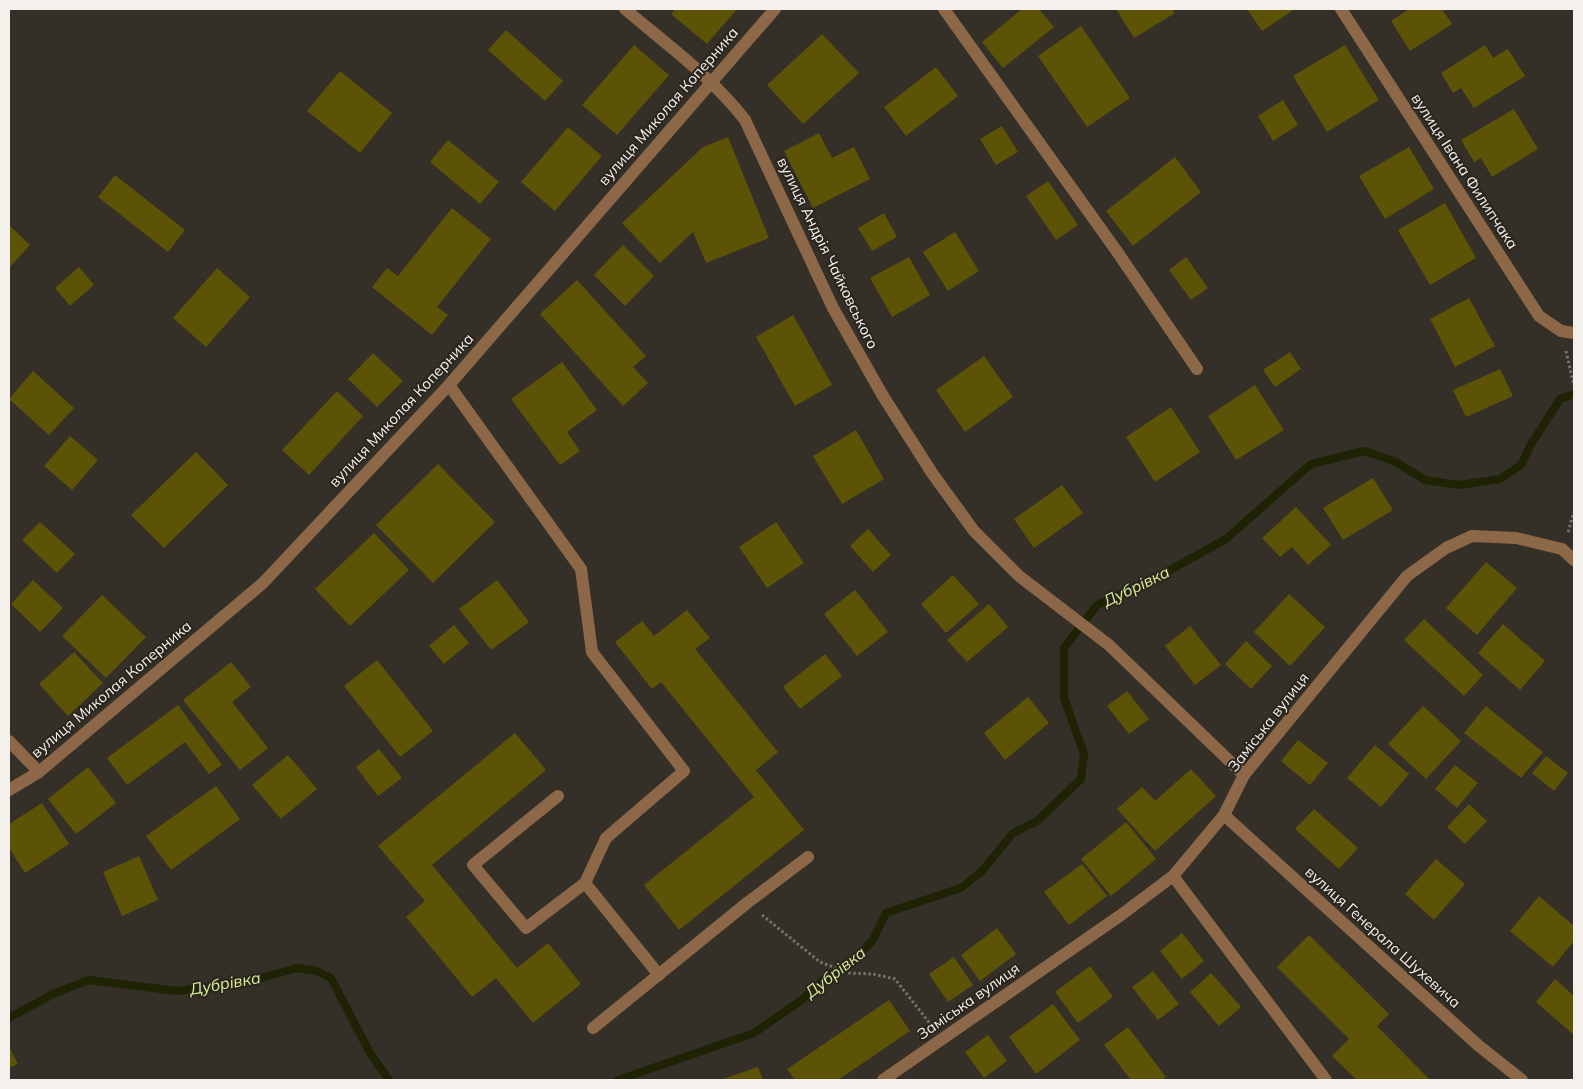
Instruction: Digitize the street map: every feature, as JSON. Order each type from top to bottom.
[{"type":"street","name":"вулиця Андрія Чайковського","points":[[625,9],[710,82],[745,120],[834,308],[883,396],[932,472],[974,531],[1019,576],[1109,645],[1244,774]]},
{"type":"street","name":"вулиця Миколая Коперника","points":[[9,790],[39,772],[263,583],[449,385],[775,9]]},
{"type":"street","points":[[944,9],[1118,253],[1197,369]]},
{"type":"street","name":"вулиця Івана Филипчака","points":[[1341,9],[1539,316],[1561,331],[1574,333]]},
{"type":"street","points":[[449,385],[581,569],[592,652],[684,771],[606,838],[585,883],[526,928],[473,865],[558,796]]},
{"type":"street","name":"Заміська вулиця","points":[[883,1080],[1121,915],[1173,876],[1224,815],[1244,774],[1407,576],[1446,548],[1472,536],[1516,538],[1562,549],[1574,560]]},
{"type":"street","points":[[9,741],[39,772]]},
{"type":"street","name":"вулиця Генерала Шухевича","points":[[1224,815],[1479,1046],[1522,1080]]},
{"type":"street","points":[[593,1028],[747,903],[808,857]]},
{"type":"street","points":[[1173,876],[1326,1080]]},
{"type":"street","points":[[585,883],[659,975]]},
{"type":"path","points":[[1572,376],[1574,386]]},
{"type":"path","points":[[747,903],[820,962],[849,973],[872,974],[895,979],[942,1040]]},
{"type":"building","points":[[676,9],[737,9],[707,44],[671,14]]},
{"type":"building","points":[[1022,9],[1039,9],[1054,27],[1003,68],[982,42]]},
{"type":"building","points":[[1116,9],[1172,9],[1175,13],[1134,38]]},
{"type":"building","points":[[1247,9],[1295,9],[1262,31]]},
{"type":"building","points":[[1409,9],[1442,9],[1452,24],[1410,51],[1391,21]]},
{"type":"building","points":[[1081,26],[1130,98],[1087,127],[1038,56]]},
{"type":"building","points":[[506,30],[563,81],[545,101],[488,50]]},
{"type":"building","points":[[822,34],[859,73],[803,124],[767,85]]},
{"type":"building","points":[[634,45],[669,75],[617,135],[582,105]]},
{"type":"building","points":[[1345,45],[1379,100],[1327,132],[1293,76]]},
{"type":"building","points":[[1485,45],[1493,58],[1508,49],[1525,76],[1474,108],[1461,88],[1453,93],[1441,73]]},
{"type":"building","points":[[936,67],[958,96],[906,136],[884,107]]},
{"type":"building","points":[[340,71],[392,113],[360,153],[307,111]]},
{"type":"building","points":[[1283,100],[1298,125],[1273,141],[1258,116]]},
{"type":"building","points":[[1514,109],[1538,149],[1492,177],[1481,158],[1474,162],[1461,140]]},
{"type":"building","points":[[1002,126],[1018,152],[996,165],[980,139]]},
{"type":"building","points":[[568,127],[602,156],[555,211],[521,182]]},
{"type":"building","points":[[819,133],[832,158],[854,147],[870,179],[813,208],[784,151]]},
{"type":"building","points":[[728,137],[769,238],[706,263],[693,232],[660,263],[622,223],[703,147]]},
{"type":"building","points":[[448,140],[499,182],[480,204],[430,162]]},
{"type":"building","points":[[1409,147],[1434,189],[1385,219],[1359,176]]},
{"type":"building","points":[[1175,157],[1201,192],[1133,246],[1106,211]]},
{"type":"building","points":[[115,175],[185,230],[168,252],[98,197]]},
{"type":"building","points":[[1048,181],[1078,225],[1056,240],[1026,196]]},
{"type":"building","points":[[1445,203],[1476,258],[1430,285],[1398,230]]},
{"type":"building","points":[[452,208],[491,239],[437,307],[448,315],[432,335],[372,287],[387,268],[398,276]]},
{"type":"building","points":[[884,213],[897,237],[872,251],[858,228]]},
{"type":"building","points":[[9,225],[30,245],[9,268]]},
{"type":"building","points":[[955,232],[979,271],[948,291],[923,252]]},
{"type":"building","points":[[623,245],[654,276],[625,306],[594,275]]},
{"type":"building","points":[[909,257],[930,295],[892,317],[870,278]]},
{"type":"building","points":[[1186,257],[1208,288],[1191,300],[1169,270]]},
{"type":"building","points":[[79,267],[94,285],[70,306],[55,288]]},
{"type":"building","points":[[217,268],[250,297],[206,347],[173,318]]},
{"type":"building","points":[[577,280],[646,356],[633,367],[648,383],[623,406],[540,314]]},
{"type":"building","points":[[1469,298],[1495,346],[1455,367],[1430,319]]},
{"type":"building","points":[[793,315],[832,385],[795,406],[756,337]]},
{"type":"building","points":[[1290,352],[1301,369],[1275,387],[1263,370]]},
{"type":"building","points":[[373,353],[403,381],[377,407],[348,379]]},
{"type":"building","points":[[984,356],[1013,397],[965,432],[936,390]]},
{"type":"building","points":[[562,362],[597,410],[567,432],[580,451],[560,465],[511,399]]},
{"type":"building","points":[[1500,369],[1513,396],[1466,417],[1453,390]]},
{"type":"building","points":[[33,371],[74,408],[49,435],[9,399]]},
{"type":"building","points":[[1255,385],[1284,430],[1236,460],[1208,416]]},
{"type":"building","points":[[337,391],[363,416],[309,475],[282,450]]},
{"type":"building","points":[[1171,407],[1200,452],[1155,482],[1126,437]]},
{"type":"building","points":[[856,430],[884,479],[842,504],[813,456]]},
{"type":"building","points":[[70,436],[98,460],[72,490],[44,466]]},
{"type":"building","points":[[196,452],[228,485],[164,548],[131,515]]},
{"type":"building","points":[[438,464],[495,522],[433,583],[376,525]]},
{"type":"building","points":[[1373,478],[1393,510],[1343,540],[1323,508]]},
{"type":"building","points":[[1062,485],[1083,513],[1034,548],[1014,519]]},
{"type":"building","points":[[1296,507],[1331,545],[1308,565],[1292,547],[1280,557],[1262,538]]},
{"type":"building","points":[[40,522],[75,554],[57,573],[22,540]]},
{"type":"building","points":[[776,522],[804,563],[767,588],[739,547]]},
{"type":"building","points":[[868,529],[891,555],[873,572],[850,546]]},
{"type":"building","points":[[374,533],[409,570],[350,626],[315,589]]},
{"type":"building","points":[[1486,562],[1517,588],[1477,635],[1446,608]]},
{"type":"building","points":[[953,575],[979,604],[946,633],[921,604]]},
{"type":"building","points":[[33,580],[63,608],[40,632],[11,604]]},
{"type":"building","points":[[497,580],[529,622],[491,650],[459,609]]},
{"type":"building","points":[[855,590],[888,632],[857,656],[824,614]]},
{"type":"building","points":[[1289,594],[1325,627],[1290,666],[1254,632]]},
{"type":"building","points":[[102,595],[146,637],[106,678],[62,636]]},
{"type":"building","points":[[989,604],[1008,627],[967,662],[947,640]]},
{"type":"building","points":[[687,610],[710,638],[695,649],[778,752],[756,770],[804,830],[679,930],[644,885],[754,797],[661,682],[652,689],[615,642],[642,621],[654,636]]},
{"type":"building","points":[[1424,619],[1483,675],[1464,696],[1404,640]]},
{"type":"building","points":[[1503,624],[1545,661],[1520,690],[1478,653]]},
{"type":"building","points":[[454,625],[469,643],[444,664],[429,646]]},
{"type":"building","points":[[1190,626],[1221,665],[1195,685],[1165,646]]},
{"type":"building","points":[[1246,641],[1272,666],[1251,689],[1225,664]]},
{"type":"building","points":[[74,652],[103,683],[68,716],[39,684]]},
{"type":"building","points":[[825,654],[842,676],[800,709],[783,687]]},
{"type":"building","points":[[377,660],[433,731],[400,757],[344,686]]},
{"type":"building","points":[[231,662],[251,687],[232,702],[268,748],[240,770],[183,700]]},
{"type":"building","points":[[1127,691],[1149,719],[1129,734],[1107,706]]},
{"type":"building","points":[[1028,697],[1049,723],[1005,760],[984,733]]},
{"type":"building","points":[[178,705],[222,765],[209,774],[185,742],[127,785],[107,758]]},
{"type":"building","points":[[1423,706],[1461,741],[1426,779],[1388,744]]},
{"type":"building","points":[[1486,706],[1543,752],[1521,778],[1464,733]]},
{"type":"building","points":[[515,733],[546,770],[432,865],[517,968],[548,943],[581,984],[533,1023],[496,978],[472,997],[406,917],[425,901],[378,846]]},
{"type":"building","points":[[1298,740],[1328,763],[1310,785],[1281,761]]},
{"type":"building","points":[[1375,745],[1409,774],[1381,807],[1347,778]]},
{"type":"building","points":[[379,749],[402,778],[378,796],[356,767]]},
{"type":"building","points":[[288,755],[317,789],[281,819],[252,785]]},
{"type":"building","points":[[1546,756],[1568,773],[1554,791],[1532,773]]},
{"type":"building","points":[[1455,765],[1478,783],[1457,808],[1435,789]]},
{"type":"building","points":[[88,767],[116,803],[76,834],[48,799]]},
{"type":"building","points":[[1191,769],[1216,796],[1155,851],[1117,809],[1142,787],[1155,801]]},
{"type":"building","points":[[216,786],[240,819],[171,870],[146,836]]},
{"type":"building","points":[[42,803],[69,844],[25,873],[9,848],[9,824]]},
{"type":"building","points":[[1469,804],[1487,821],[1465,844],[1447,827]]},
{"type":"building","points":[[1314,809],[1358,848],[1339,869],[1295,829]]},
{"type":"building","points":[[1126,822],[1156,859],[1111,896],[1081,859]]},
{"type":"building","points":[[139,856],[158,900],[122,916],[103,872]]},
{"type":"building","points":[[1436,859],[1465,884],[1434,920],[1405,894]]},
{"type":"building","points":[[1082,864],[1107,896],[1069,925],[1044,892]]},
{"type":"building","points":[[1539,896],[1574,926],[1574,941],[1553,967],[1510,931]]},
{"type":"building","points":[[997,928],[1016,954],[980,981],[961,955]]},
{"type":"building","points":[[1182,933],[1204,961],[1182,979],[1160,951]]},
{"type":"building","points":[[1309,935],[1389,1014],[1377,1026],[1430,1080],[1357,1080],[1332,1056],[1349,1039],[1277,967]]},
{"type":"building","points":[[954,957],[973,985],[948,1002],[929,974]]},
{"type":"building","points":[[1090,966],[1113,997],[1078,1023],[1055,992]]},
{"type":"building","points":[[1153,971],[1179,1004],[1158,1020],[1132,987]]},
{"type":"building","points":[[1211,973],[1241,1007],[1219,1026],[1190,992]]},
{"type":"building","points":[[1555,979],[1574,996],[1574,1035],[1536,1002]]},
{"type":"building","points":[[889,1000],[910,1031],[838,1080],[795,1080],[787,1069]]},
{"type":"building","points":[[1053,1004],[1080,1040],[1036,1074],[1009,1037]]},
{"type":"building","points":[[1128,1027],[1166,1077],[1161,1080],[1131,1080],[1104,1045]]},
{"type":"building","points":[[988,1035],[1007,1061],[984,1078],[965,1052]]},
{"type":"building","points":[[9,1047],[18,1064],[9,1068]]},
{"type":"building","points":[[758,1067],[763,1080],[720,1080]]},
{"type":"waterway","name":"Дубрівка","points":[[618,1080],[754,1033],[803,999],[822,981],[858,956],[873,940],[886,913],[961,888],[982,871],[1013,833],[1037,821],[1081,779],[1084,754],[1064,698],[1064,648],[1097,605],[1161,575],[1226,539],[1311,464],[1364,451],[1394,461],[1425,480],[1459,485],[1500,479],[1521,465],[1530,446],[1560,399],[1574,394]]},
{"type":"waterway","name":"Дубрівка","points":[[9,1018],[53,994],[89,980],[177,991],[239,984],[297,968],[317,971],[331,978],[370,1053],[389,1080]]}]
